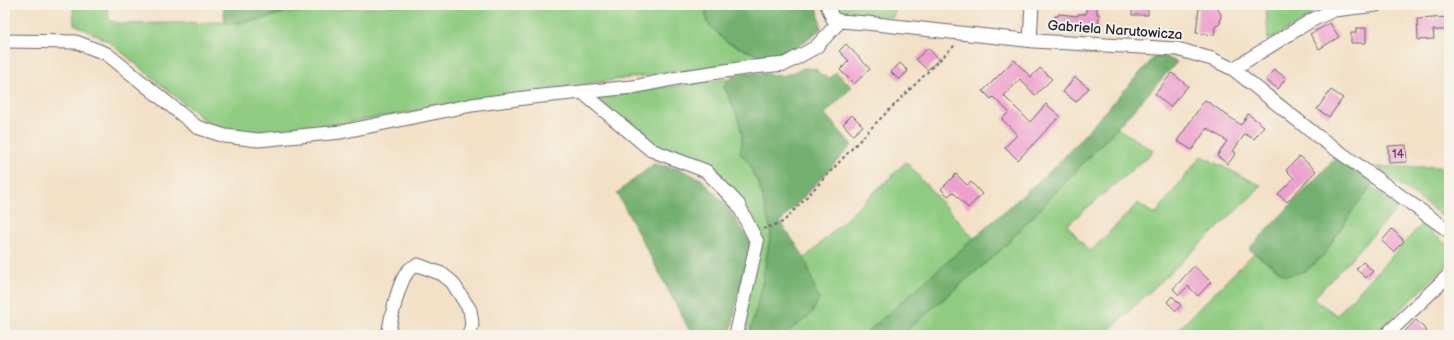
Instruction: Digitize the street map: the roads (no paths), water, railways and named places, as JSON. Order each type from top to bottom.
[{"type":"street","points":[[5,41],[76,42],[107,54],[197,127],[225,136],[258,140],[342,132],[472,105],[532,97],[633,87],[683,77],[785,64],[816,46],[840,21],[833,19],[827,5]]},
{"type":"street","points":[[1030,40],[1032,5]]},
{"type":"street","points":[[1233,69],[1312,20],[1334,10],[1376,5]]},
{"type":"street","name":"Gabriela Narutowicza","points":[[840,21],[1030,40],[1176,49],[1212,59],[1233,69],[1316,135],[1449,231]]},
{"type":"street","points":[[582,92],[651,150],[706,171],[738,204],[757,242],[736,335]]},
{"type":"street","points":[[388,335],[396,300],[403,280],[410,268],[418,265],[442,274],[452,282],[470,310],[472,324],[469,335]]},
{"type":"street","points":[[1386,335],[1449,275]]}]
